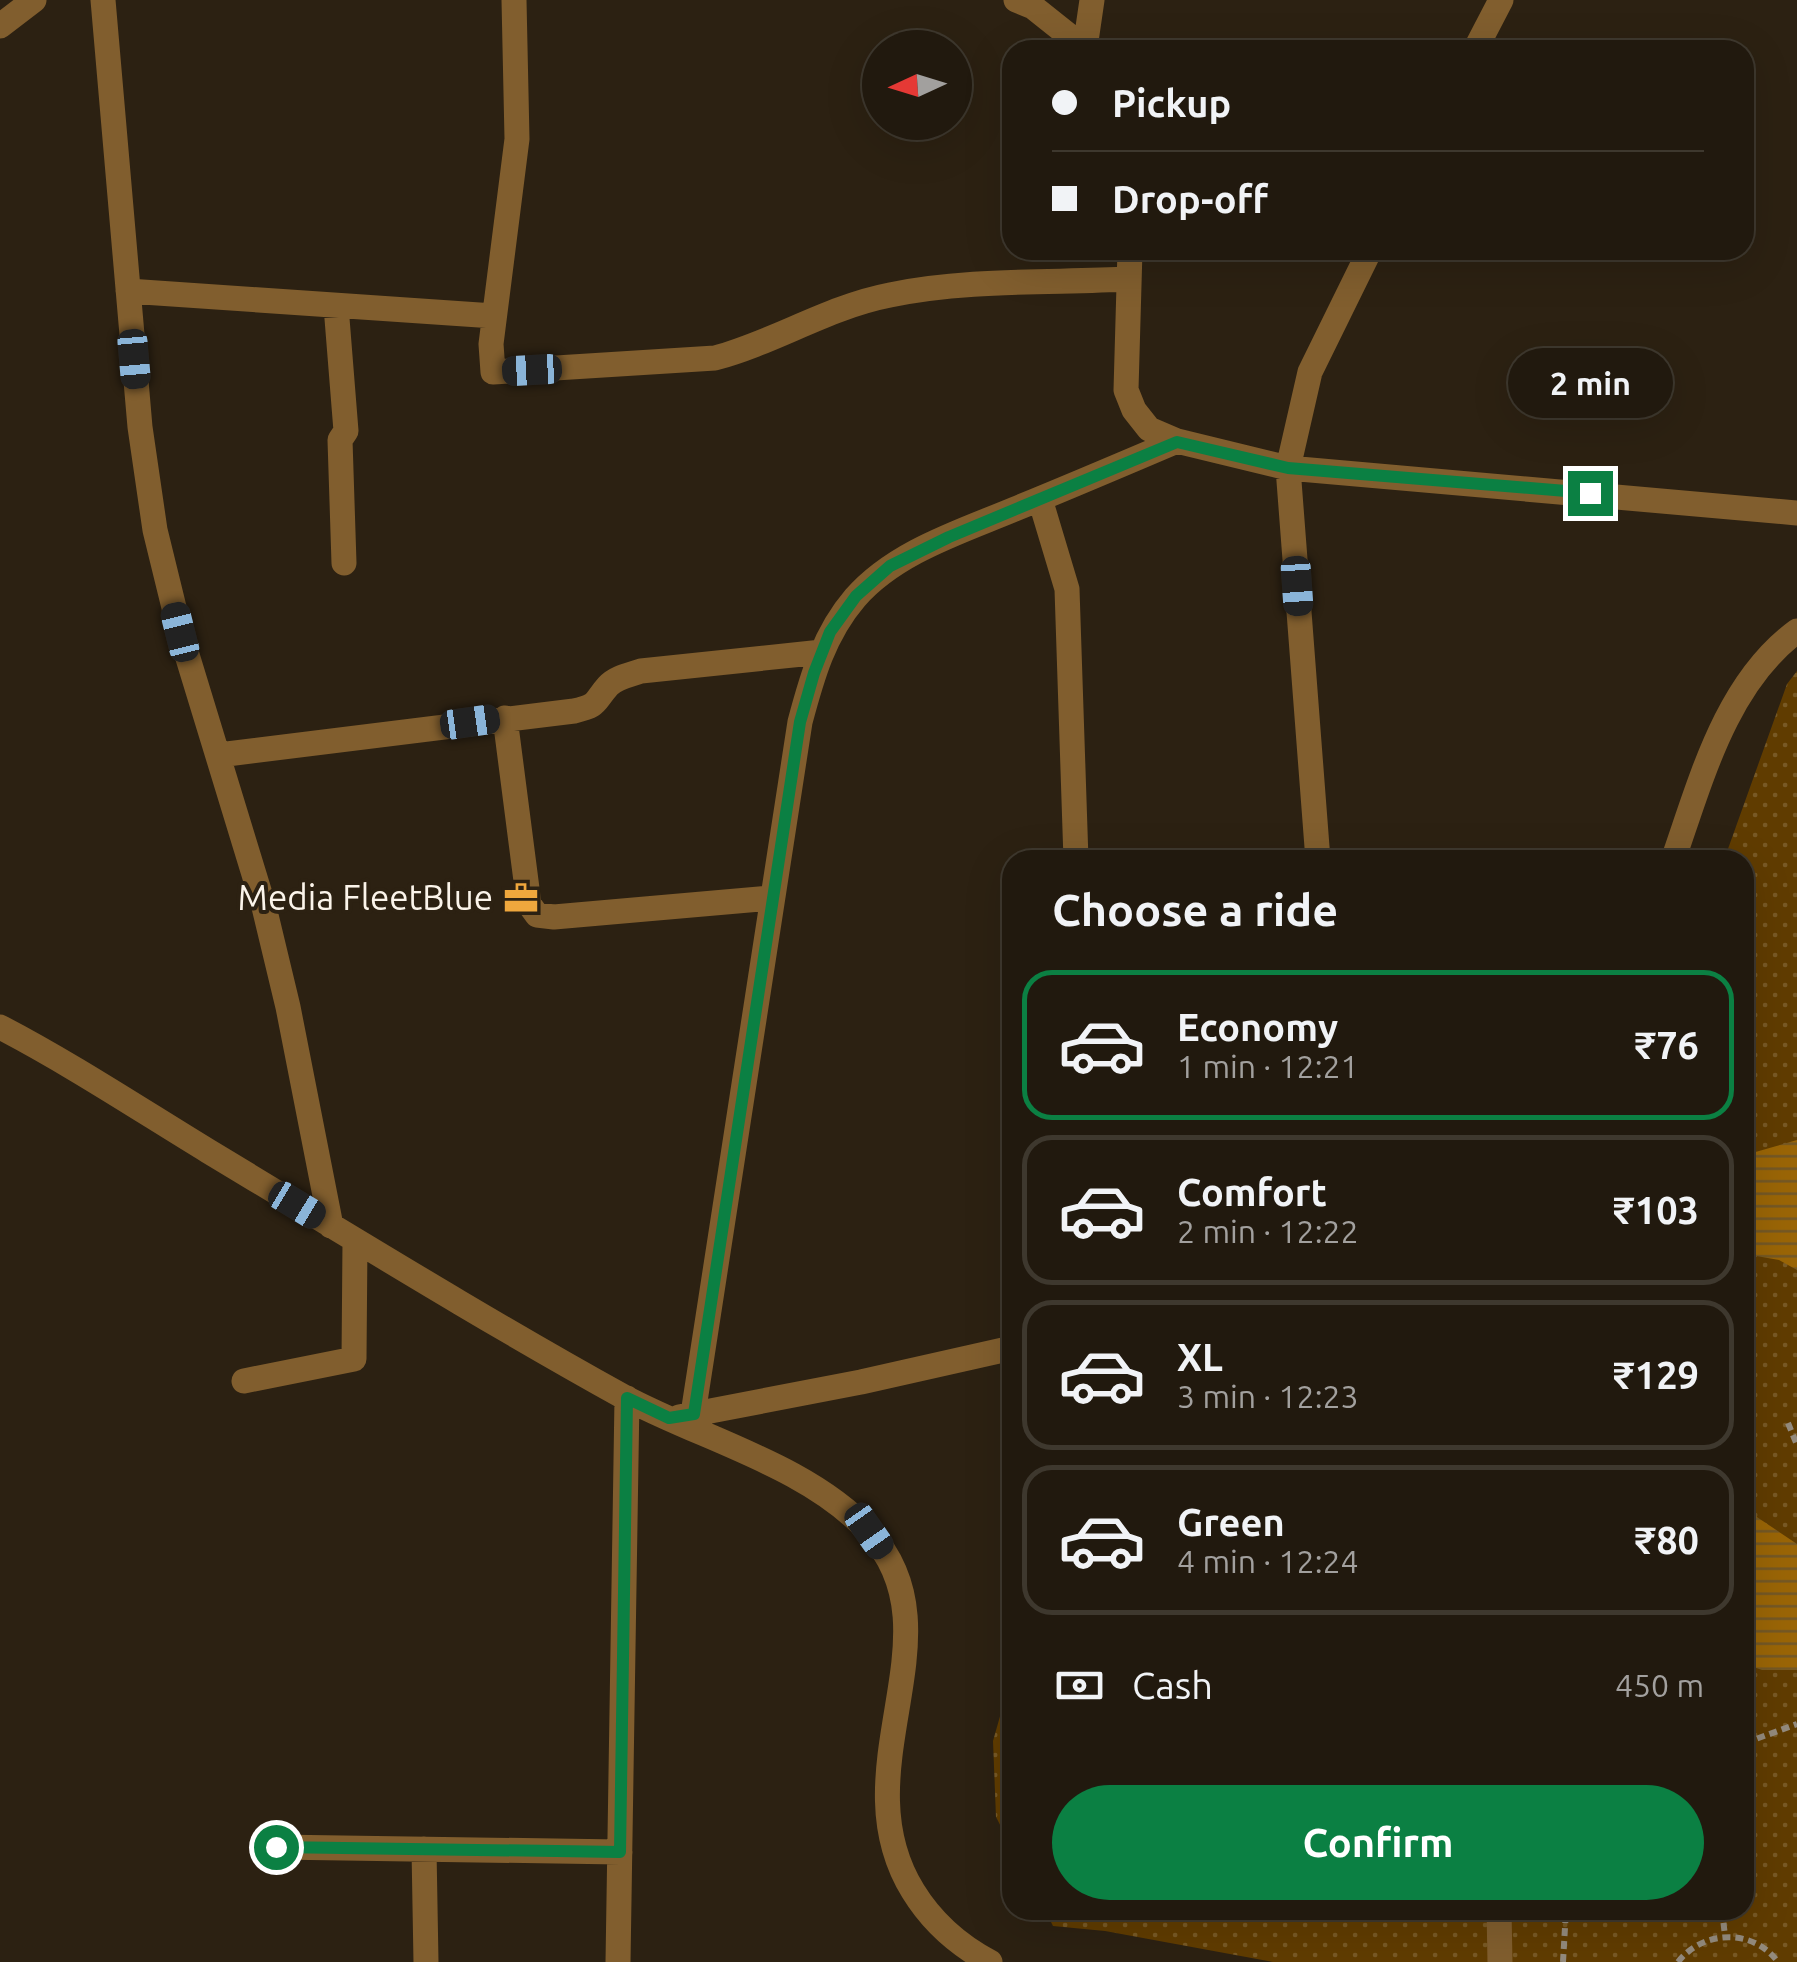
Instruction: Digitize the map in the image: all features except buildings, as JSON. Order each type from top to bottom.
[{"type":"street","points":[[0,26],[34,0]]},
{"type":"street","points":[[103,0],[140,428],[155,530],[180,632],[264,906],[331,1226]]},
{"type":"street","points":[[514,0],[518,139],[494,316],[493,372],[716,358],[740,352],[804,322],[888,295],[941,288],[1129,279]]},
{"type":"street","points":[[1016,0],[1033,7],[1075,40]]},
{"type":"street","points":[[1087,40],[1092,0]]},
{"type":"street","points":[[1480,40],[1501,0]]},
{"type":"street","points":[[1130,260],[1126,390],[1134,410],[1149,429],[1177,442],[1288,468],[1797,514]]},
{"type":"street","points":[[1317,850],[1288,468],[1310,372],[1365,260]]},
{"type":"street","points":[[128,291],[494,316]]},
{"type":"street","points":[[336,306],[346,430],[340,440],[344,563]]},
{"type":"street","points":[[681,1416],[800,722],[830,632],[856,596],[890,566],[949,537],[1177,442]]},
{"type":"street","points":[[1040,499],[1067,589],[1076,850]]},
{"type":"street","points":[[1677,850],[1700,784],[1743,687],[1797,630]]},
{"type":"street","points":[[219,755],[592,707],[608,686],[641,671],[822,652]]},
{"type":"street","points":[[506,718],[529,904],[537,915],[554,918],[771,898]]},
{"type":"street","points":[[0,1027],[355,1241],[627,1398],[681,1416],[832,1500],[869,1531],[894,1567],[906,1602],[908,1633],[887,1763],[886,1820],[901,1872],[928,1914],[970,1952],[990,1962]]},
{"type":"street","points":[[244,1381],[354,1359],[355,1241]]},
{"type":"street","points":[[681,1416],[1002,1350]]},
{"type":"street","points":[[618,1962],[627,1398]]},
{"type":"street","points":[[276,1847],[620,1852]]},
{"type":"street","points":[[424,1849],[426,1962]]},
{"type":"street","points":[[1499,1920],[1500,1962]]},
{"type":"path","points":[[1788,1423],[1797,1445]]},
{"type":"path","points":[[1754,1740],[1797,1724]]},
{"type":"path","points":[[1564,1962],[1566,1920]]},
{"type":"path","points":[[1723,1920],[1725,1936]]},
{"type":"path","points":[[1678,1962],[1704,1940],[1725,1936],[1750,1940],[1778,1962]]},
{"type":"shaded area","points":[[1797,671],[1797,1962],[1273,1962],[1105,1931],[1053,1926],[1050,1920],[1754,1920],[1754,850],[1728,850],[1787,684]]},
{"type":"shaded area","points":[[1797,1140],[1797,1270],[1779,1260],[1754,1256],[1754,1152]]},
{"type":"shaded area","points":[[1754,1515],[1797,1544],[1797,1670],[1754,1667]]},
{"type":"shaded area","points":[[1002,1709],[1002,1829],[996,1817],[993,1741]]},
{"type":"place","name":"Media FleetBlue","points":[[521,898]]},
{"type":"route","points":[[276,1847],[620,1852],[627,1398],[669,1418],[694,1414],[800,722],[830,632],[856,596],[890,566],[949,537],[1177,442],[1288,468],[1590,493]]}]
